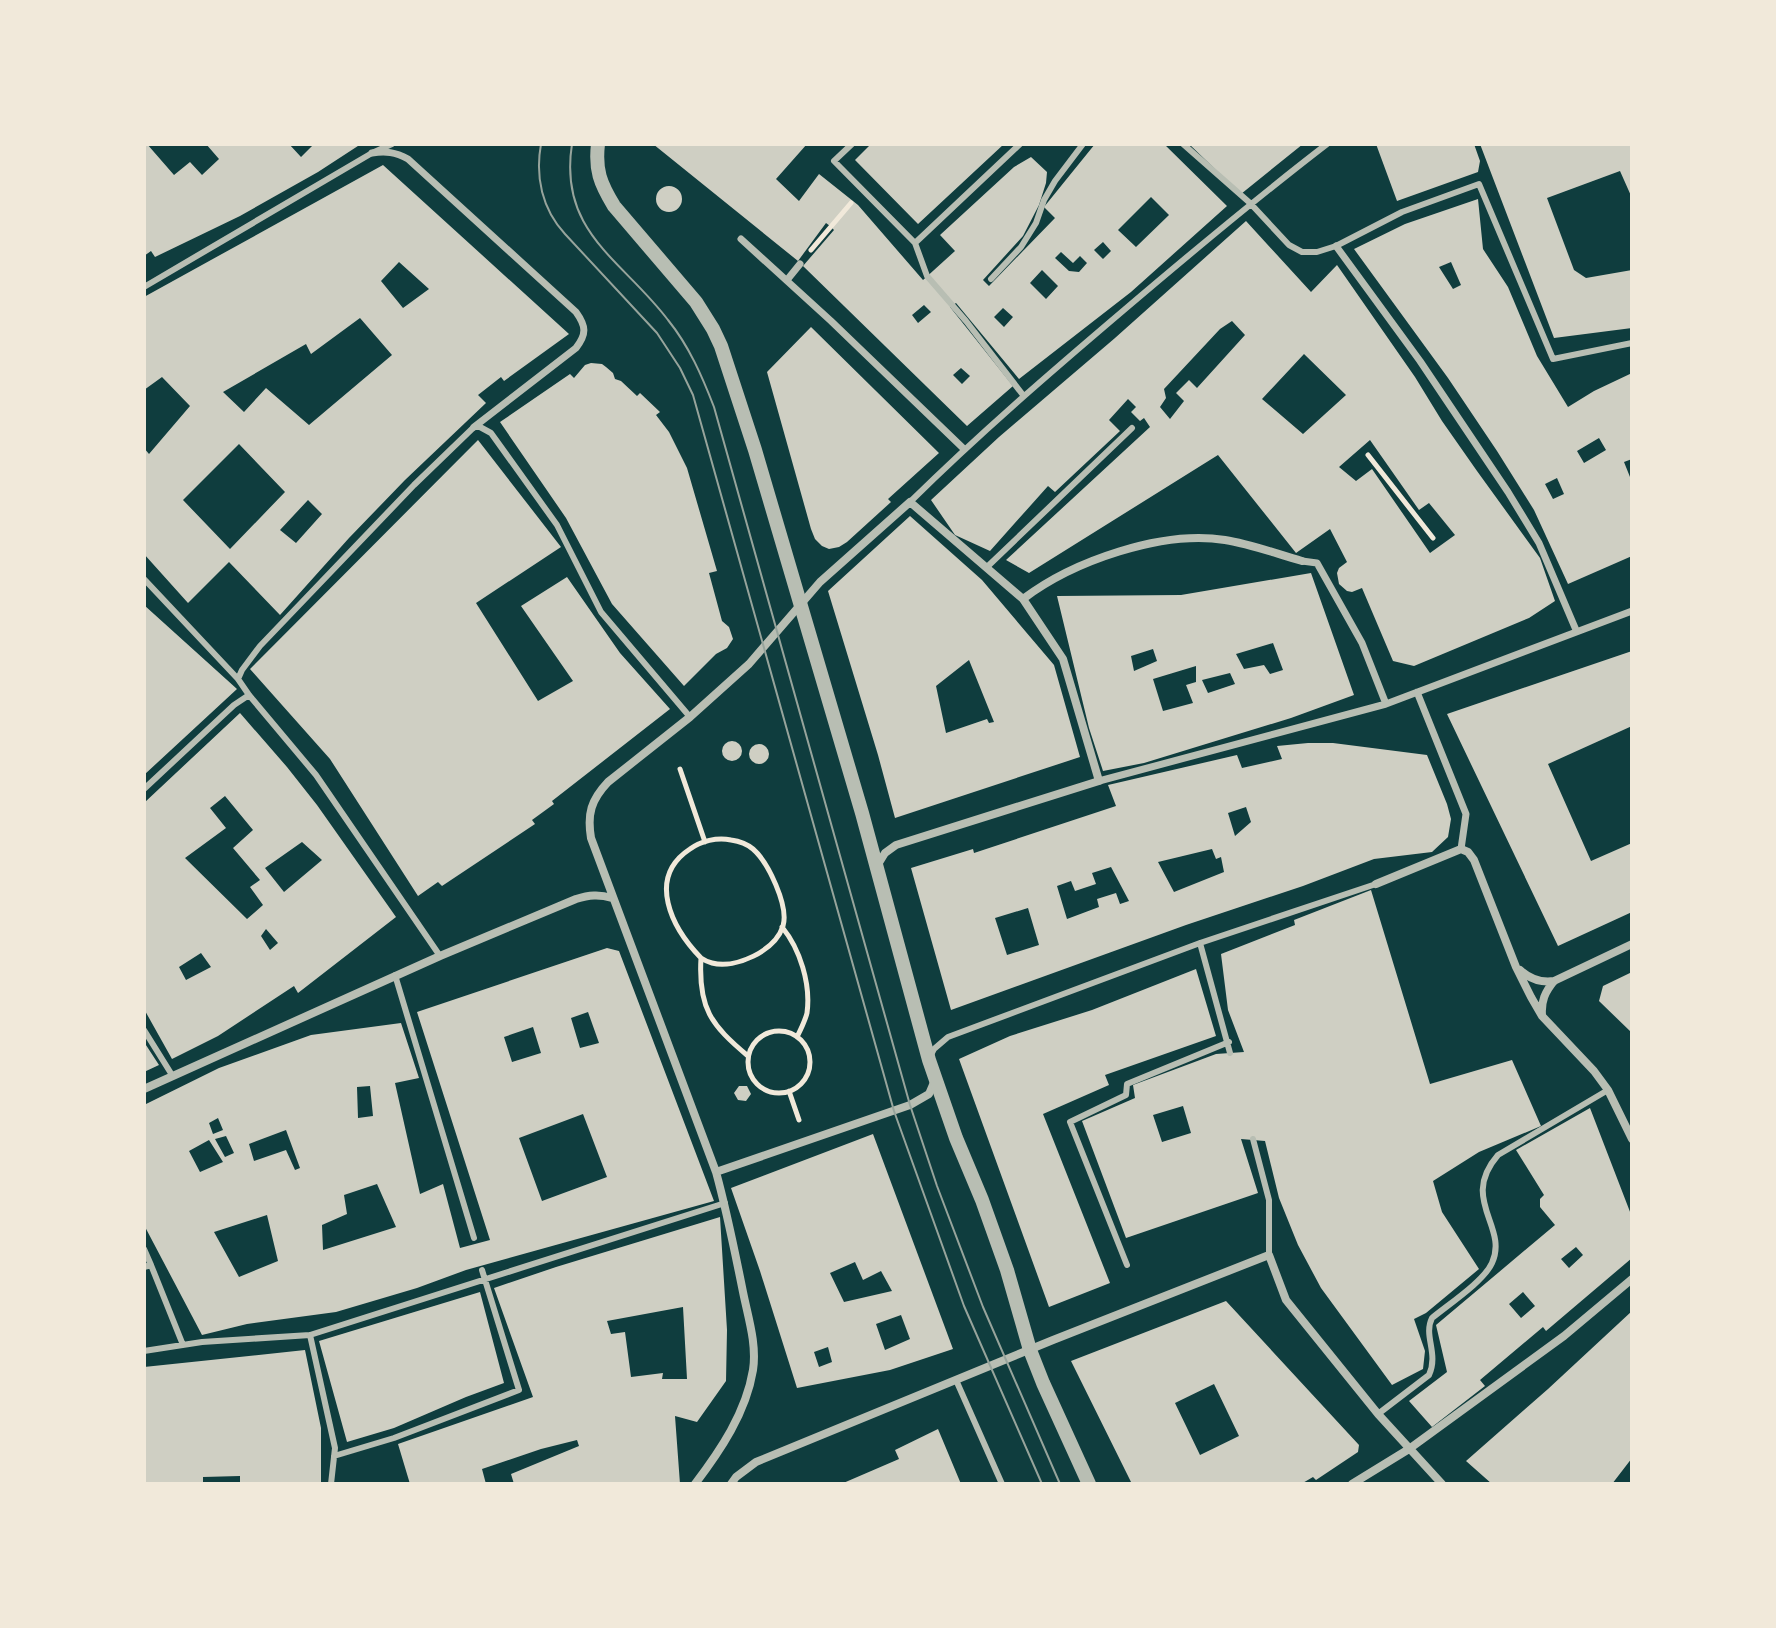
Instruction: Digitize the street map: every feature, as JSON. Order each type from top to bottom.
[{"type":"street","points":[[598,144],[596,160],[600,181],[614,206],[696,302],[713,329],[730,371],[801,603],[935,1080],[1003,1259],[1030,1350],[1089,1484]]},
{"type":"street","points":[[372,153],[397,153],[418,167],[582,320],[583,339],[576,348],[474,427]]},
{"type":"street","points":[[741,239],[964,449]]},
{"type":"street","points":[[1336,246],[1420,361],[1508,492],[1539,543],[1576,630]]},
{"type":"street","points":[[787,280],[800,264]]},
{"type":"street","points":[[695,1484],[720,1448],[747,1395],[754,1363],[753,1346],[716,1172],[591,838],[588,814],[591,805],[608,782],[690,717],[749,664],[820,582],[910,502],[1023,599],[1063,659],[1099,781]]},
{"type":"street","points":[[1023,599],[1043,584],[1108,555],[1182,538],[1227,540],[1317,563],[1362,643],[1386,704]]},
{"type":"street","points":[[877,866],[885,853],[896,845],[1099,781],[1386,704],[1632,611]]},
{"type":"street","points":[[1417,692],[1466,814],[1461,849]]},
{"type":"street","points":[[1376,884],[1461,849],[1468,852],[1474,860],[1516,967],[1542,1016],[1608,1090],[1632,1139]]},
{"type":"street","points":[[144,1089],[395,975],[576,899],[589,895],[612,898]]},
{"type":"street","points":[[1516,967],[1535,980],[1554,981],[1632,944]]},
{"type":"street","points":[[1542,1016],[1542,999],[1554,981]]},
{"type":"street","points":[[716,1172],[910,1105],[929,1094],[935,1080]]},
{"type":"street","points":[[731,1484],[744,1469],[756,1462],[1269,1255],[1286,1300],[1378,1414],[1442,1484]]},
{"type":"street","points":[[1352,1484],[1409,1449],[1564,1336],[1632,1279]]},
{"type":"lane","points":[[144,287],[392,144]]},
{"type":"lane","points":[[852,144],[834,161],[915,243],[927,276],[1023,395]]},
{"type":"lane","points":[[915,243],[1020,144]]},
{"type":"lane","points":[[991,279],[1021,247],[1055,181],[1083,144]]},
{"type":"lane","points":[[1183,144],[1250,203],[1289,245],[1302,252],[1317,252],[1336,246],[1402,212],[1479,184],[1553,359],[1632,343]]},
{"type":"lane","points":[[910,502],[1023,395],[1250,203],[1327,144]]},
{"type":"lane","points":[[238,679],[260,646],[414,485],[474,427],[480,427],[491,433],[557,525],[601,612],[690,717]]},
{"type":"lane","points":[[987,567],[1132,428]]},
{"type":"lane","points":[[144,579],[238,679],[316,775],[440,956]]},
{"type":"lane","points":[[144,789],[234,705],[249,695]]},
{"type":"lane","points":[[929,1060],[934,1049],[948,1037],[1200,943],[1376,884]]},
{"type":"lane","points":[[1200,943],[1230,1053]]},
{"type":"lane","points":[[395,975],[474,1238]]},
{"type":"lane","points":[[144,1030],[172,1075]]},
{"type":"lane","points":[[1127,1265],[1070,1122],[1126,1095],[1127,1084],[1229,1042]]},
{"type":"lane","points":[[1378,1414],[1429,1375],[1433,1351],[1428,1326],[1432,1318],[1492,1265],[1496,1242],[1482,1183],[1489,1166],[1498,1155],[1608,1090]]},
{"type":"lane","points":[[1253,1139],[1269,1200],[1269,1255]]},
{"type":"lane","points":[[144,1351],[202,1342],[310,1335],[725,1203]]},
{"type":"lane","points":[[144,1249],[148,1266],[183,1345]]},
{"type":"lane","points":[[334,1456],[394,1438],[519,1390],[482,1270]]},
{"type":"lane","points":[[310,1335],[335,1448],[331,1484]]},
{"type":"lane","points":[[956,1380],[1002,1484]]},
{"type":"path","points":[[800,264],[863,191]]},
{"type":"path","points":[[1368,455],[1408,514],[1433,538]]},
{"type":"path","points":[[680,769],[705,842]]},
{"type":"path","points":[[717,839],[742,842],[752,848],[772,877],[783,912],[782,927],[769,946],[757,955],[741,961],[711,963],[701,958],[679,930],[666,897],[666,883],[671,869],[680,856],[694,846],[717,839]]},
{"type":"path","points":[[782,927],[795,945],[806,989],[807,1012],[797,1037]]},
{"type":"path","points":[[701,958],[700,981],[707,1010],[724,1036],[748,1056]]},
{"type":"path","points":[[785,1032],[797,1037],[807,1050],[809,1070],[805,1079],[789,1091],[768,1092],[752,1079],[748,1056],[750,1048],[765,1034],[785,1032]]},
{"type":"path","points":[[789,1091],[799,1120]]},
{"type":"building","points":[[144,144],[174,175],[190,162],[202,175],[219,159],[206,144],[289,144],[301,157],[314,144],[361,144],[240,216],[155,257],[151,251],[144,256]]},
{"type":"building","points":[[653,144],[807,144],[776,179],[799,201],[819,174],[858,205],[923,280],[955,251],[940,235],[1014,167],[1031,157],[1047,172],[1039,205],[1023,236],[983,280],[989,286],[1055,218],[1044,207],[1095,144],[1164,144],[1227,206],[1131,292],[1019,379],[956,303],[950,307],[1013,386],[967,426],[803,266],[834,230],[830,226],[826,223],[798,261]],"holes":[[[1151,197],[1169,215],[1136,247],[1118,230]],[[1103,242],[1111,251],[1103,259],[1094,250]],[[1061,252],[1073,263],[1080,256],[1087,263],[1079,272],[1069,271],[1055,258]],[[1042,270],[1058,286],[1046,299],[1030,283]],[[924,305],[931,312],[918,323],[912,315]],[[1003,308],[1013,317],[1004,327],[994,317]],[[961,368],[970,376],[962,384],[953,375]]]},
{"type":"building","points":[[871,144],[1004,144],[918,224],[855,160]]},
{"type":"building","points":[[1189,144],[1303,144],[1241,194]]},
{"type":"building","points":[[1376,144],[1474,144],[1480,161],[1478,172],[1397,201]]},
{"type":"building","points":[[1480,144],[1632,144],[1632,198],[1620,171],[1547,198],[1574,270],[1586,278],[1632,270],[1632,328],[1554,338]]},
{"type":"building","points":[[383,165],[569,334],[504,381],[501,377],[478,395],[486,403],[405,480],[280,615],[229,562],[188,603],[144,554],[144,448],[149,454],[190,406],[162,377],[144,390],[144,297]],"holes":[[[399,262],[429,289],[403,308],[381,281]],[[360,318],[392,355],[309,425],[266,388],[244,412],[223,392],[306,344],[311,354]],[[239,444],[285,492],[230,549],[183,500]],[[308,500],[322,514],[296,543],[280,530]]]},
{"type":"building","points":[[669,186],[678,190],[682,199],[678,208],[669,212],[660,208],[656,199],[660,190]]},
{"type":"building","points":[[1478,199],[1483,249],[1508,287],[1537,356],[1568,407],[1632,373],[1632,459],[1624,462],[1632,482],[1632,556],[1568,584],[1534,510],[1497,451],[1354,249],[1405,224]],"holes":[[[1451,262],[1461,285],[1453,289],[1439,267]],[[1599,438],[1606,450],[1584,463],[1577,451]],[[1557,478],[1564,494],[1553,499],[1545,484]]]},
{"type":"building","points":[[1246,221],[1311,292],[1337,265],[1442,421],[1540,558],[1555,601],[1529,618],[1414,666],[1393,661],[1362,588],[1352,592],[1339,584],[1337,573],[1347,562],[1330,529],[1296,553],[1218,455],[1029,573],[1006,560],[1150,427],[1144,418],[1140,421],[1131,412],[1136,407],[1128,399],[1109,420],[1120,431],[1055,492],[1048,486],[990,551],[955,535],[931,500]],"holes":[[[1232,321],[1245,335],[1197,388],[1189,380],[1176,393],[1184,401],[1170,419],[1160,407],[1166,398],[1164,389],[1220,329]],[[1304,354],[1346,395],[1303,434],[1262,399]],[[1370,440],[1419,510],[1429,503],[1455,535],[1430,553],[1372,469],[1356,481],[1339,467]]]},
{"type":"building","points":[[811,327],[939,453],[847,542],[829,549],[815,539],[811,529],[767,372]]},
{"type":"building","points":[[602,364],[613,373],[615,379],[637,396],[640,393],[660,412],[656,415],[669,432],[687,468],[717,571],[709,573],[722,621],[729,627],[733,639],[684,686],[612,604],[566,518],[500,422],[570,374],[574,378],[585,365]]},
{"type":"building","points":[[478,440],[561,547],[476,603],[538,701],[573,681],[521,606],[567,577],[620,653],[670,709],[552,801],[554,804],[532,820],[535,824],[442,886],[438,882],[418,896],[330,759],[250,669]]},
{"type":"building","points":[[910,516],[982,580],[1054,665],[1080,757],[895,818],[828,591]],"holes":[[[969,660],[994,722],[989,723],[987,719],[946,733],[936,686]]]},
{"type":"building","points":[[1311,573],[1354,695],[1291,718],[1144,763],[1103,771],[1089,728],[1057,596],[1181,595]],"holes":[[[1273,643],[1283,670],[1270,674],[1264,665],[1244,669],[1236,654]],[[1153,649],[1157,661],[1134,671],[1131,656]],[[1196,666],[1196,682],[1186,685],[1193,703],[1163,711],[1153,679]],[[1230,673],[1235,684],[1208,693],[1202,680]]]},
{"type":"building","points":[[144,605],[237,689],[144,775]]},
{"type":"building","points":[[1632,651],[1632,726],[1548,764],[1591,861],[1632,843],[1632,912],[1558,946],[1447,714]]},
{"type":"building","points":[[240,713],[317,805],[396,917],[298,993],[294,986],[218,1036],[172,1059],[144,1009],[144,803]],"holes":[[[225,796],[253,830],[233,848],[260,880],[250,887],[263,905],[247,919],[185,858],[226,828],[210,808]],[[302,842],[322,860],[284,892],[265,868]],[[266,929],[278,943],[270,950],[261,936]],[[201,953],[211,967],[186,980],[179,967]]]},
{"type":"building","points":[[732,741],[739,744],[742,751],[739,758],[732,761],[725,758],[722,751],[725,744]]},
{"type":"building","points":[[1333,743],[1427,755],[1451,819],[1448,837],[1432,852],[1374,859],[951,1010],[911,868],[973,849],[974,853],[1116,806],[1108,785],[1237,755],[1242,768],[1282,759],[1277,746]],"holes":[[[1246,807],[1251,822],[1235,836],[1228,813]],[[1212,849],[1216,859],[1221,857],[1224,872],[1174,892],[1158,862]],[[1111,867],[1129,901],[1120,904],[1116,893],[1097,899],[1099,907],[1067,919],[1057,886],[1071,881],[1075,891],[1096,884],[1092,873]],[[1028,908],[1039,945],[1007,955],[995,918]]]},
{"type":"building","points":[[759,744],[766,747],[769,754],[766,761],[759,764],[752,761],[749,754],[752,747]]},
{"type":"building","points":[[1371,890],[1430,1084],[1512,1060],[1541,1126],[1479,1152],[1433,1181],[1442,1212],[1479,1269],[1426,1313],[1414,1319],[1425,1351],[1423,1369],[1392,1385],[1321,1288],[1298,1245],[1279,1198],[1265,1141],[1241,1139],[1258,1193],[1126,1238],[1082,1121],[1135,1098],[1133,1085],[1216,1054],[1244,1052],[1228,1010],[1221,954],[1295,925],[1294,920]],"holes":[[[1183,1106],[1191,1133],[1162,1142],[1153,1115]]]},
{"type":"building","points":[[607,948],[619,951],[714,1201],[466,1270],[336,1312],[247,1324],[202,1335],[144,1225],[144,1105],[219,1068],[311,1035],[401,1023],[419,1078],[395,1083],[420,1194],[443,1184],[460,1248],[490,1240],[417,1012]],"holes":[[[588,1012],[599,1043],[580,1048],[571,1018]],[[533,1027],[541,1053],[512,1062],[504,1037]],[[370,1086],[373,1116],[358,1118],[357,1087]],[[583,1114],[607,1177],[542,1201],[519,1138]],[[218,1118],[223,1130],[213,1134],[209,1123]],[[286,1130],[300,1168],[295,1170],[286,1150],[254,1161],[249,1144]],[[226,1136],[234,1153],[225,1157],[215,1139]],[[209,1140],[223,1162],[200,1172],[189,1151]],[[377,1184],[396,1227],[323,1250],[322,1225],[347,1214],[344,1195]],[[267,1215],[278,1261],[239,1277],[214,1232]]]},
{"type":"building","points":[[1196,969],[1216,1036],[1105,1075],[1109,1085],[1043,1114],[1110,1283],[1049,1307],[959,1059],[1010,1036],[1092,1010]]},
{"type":"building","points":[[1632,972],[1632,1033],[1599,1001],[1603,986]]},
{"type":"building","points":[[144,1042],[159,1065],[144,1072]]},
{"type":"building","points":[[739,1086],[747,1086],[751,1094],[746,1101],[738,1100],[734,1093]]},
{"type":"building","points":[[1590,1108],[1632,1217],[1632,1258],[1546,1331],[1543,1327],[1480,1380],[1485,1386],[1432,1427],[1409,1401],[1447,1372],[1436,1325],[1555,1225],[1540,1207],[1540,1199],[1544,1195],[1516,1150]],"holes":[[[1576,1247],[1583,1255],[1569,1268],[1561,1259]],[[1523,1292],[1535,1306],[1521,1318],[1509,1304]]]},
{"type":"building","points":[[873,1134],[953,1349],[890,1370],[797,1388],[731,1188]],"holes":[[[855,1262],[863,1280],[881,1271],[892,1291],[844,1302],[830,1273]],[[901,1315],[910,1339],[885,1350],[876,1324]],[[828,1347],[832,1362],[819,1367],[814,1352]]]},
{"type":"building","points":[[720,1217],[727,1330],[726,1381],[697,1422],[675,1416],[680,1484],[514,1484],[511,1474],[579,1446],[577,1440],[482,1469],[486,1484],[410,1484],[398,1444],[533,1397],[494,1288]],"holes":[[[683,1307],[687,1379],[662,1379],[663,1373],[631,1377],[625,1332],[611,1334],[607,1321]]]},
{"type":"building","points":[[480,1292],[504,1383],[394,1428],[347,1442],[319,1341]]},
{"type":"building","points":[[1226,1301],[1359,1445],[1358,1452],[1316,1480],[1313,1477],[1301,1484],[1132,1484],[1071,1361]],"holes":[[[1214,1384],[1239,1436],[1200,1455],[1175,1403]]]},
{"type":"building","points":[[1632,1311],[1632,1458],[1612,1484],[1492,1484],[1466,1461],[1548,1389]]},
{"type":"building","points":[[305,1350],[321,1428],[321,1484],[240,1484],[240,1476],[203,1477],[203,1484],[144,1484],[144,1367]]},
{"type":"building","points":[[938,1429],[961,1484],[841,1484],[899,1459],[895,1450]]},
{"type":"tram line","points":[[541,144],[539,168],[542,192],[557,224],[657,333],[693,395],[894,1111],[964,1306],[1042,1484]]},
{"type":"tram line","points":[[572,144],[570,175],[575,201],[584,223],[598,243],[676,330],[714,407],[910,1105],[983,1307],[1060,1484]]}]
